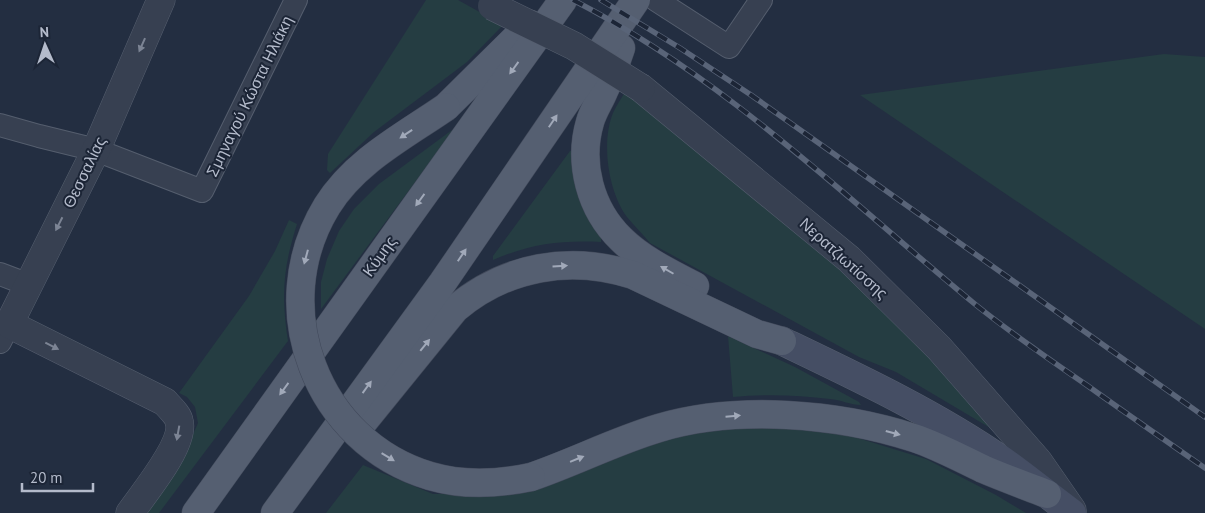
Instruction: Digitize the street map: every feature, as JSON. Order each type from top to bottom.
[{"type":"main road","points":[[554,0],[446,107],[362,165],[328,205],[312,237],[302,271],[300,298],[302,330],[307,352],[322,389],[346,422],[376,450],[412,469],[451,480],[491,483],[532,477],[659,428],[707,419],[736,416],[776,415],[826,419],[908,437],[1047,494]]},
{"type":"main road","name":"Κύμης","points":[[196,513],[563,0]]},
{"type":"main road","points":[[638,0],[612,73],[590,122],[585,155],[590,190],[608,223],[621,239],[639,253],[762,323],[782,341]]},
{"type":"main road","points":[[280,505],[443,282],[638,0]]},
{"type":"main road","points":[[280,505],[363,423],[455,309],[483,289],[512,275],[548,267],[570,265],[586,265],[619,271],[633,275],[757,334],[782,341]]},
{"type":"main road","name":"Νερατζιωτίσσης","points":[[782,341],[918,410],[1002,460],[1073,513]]},
{"type":"street","name":"Θεσσαλίας","points":[[4,333],[96,150],[161,0]]},
{"type":"street","name":"Σμηναγού Κώστα Ηλιάκη","points":[[96,150],[202,191],[296,0]]},
{"type":"street","points":[[656,0],[729,46],[761,0]]},
{"type":"street","name":"Νερατζιωτίσσης","points":[[486,3],[574,46],[641,88],[849,259],[945,355],[1038,461],[1073,513]]},
{"type":"street","points":[[0,125],[96,150]]},
{"type":"street","points":[[0,274],[29,285]]},
{"type":"street","points":[[4,333],[165,402],[180,420],[179,436],[169,457],[130,513]]},
{"type":"green space","points":[[426,0],[458,0],[503,25],[467,62],[374,132],[330,173],[327,170],[328,154]]},
{"type":"green space","points":[[1164,54],[1205,57],[1205,329],[860,95]]},
{"type":"green space","points":[[625,92],[847,276],[919,341],[992,429],[896,372],[859,357],[650,243],[620,206],[608,166],[607,138],[609,125],[614,110]]},
{"type":"green space","points":[[452,130],[321,309],[321,282],[327,259],[339,231],[354,209],[379,184]]},
{"type":"green space","points":[[574,150],[577,186],[583,206],[601,237],[601,242],[546,244],[520,250],[493,260],[493,256],[570,151]]},
{"type":"green space","points":[[289,220],[297,224],[286,268],[284,310],[288,341],[159,513],[140,513],[191,439],[198,423],[195,407],[187,397],[179,393],[249,296],[275,251]]},
{"type":"green space","points":[[728,336],[795,367],[859,402],[861,405],[806,397],[769,395],[733,397]]},
{"type":"green space","points":[[760,425],[848,435],[926,459],[996,495],[1026,513],[326,513],[363,465],[433,494],[506,493],[682,435]]},
{"type":"railway","points":[[573,0],[629,31],[733,103],[783,142],[990,316],[1031,347],[1205,468]]},
{"type":"railway","points":[[601,0],[680,48],[751,95],[1205,417]]}]
